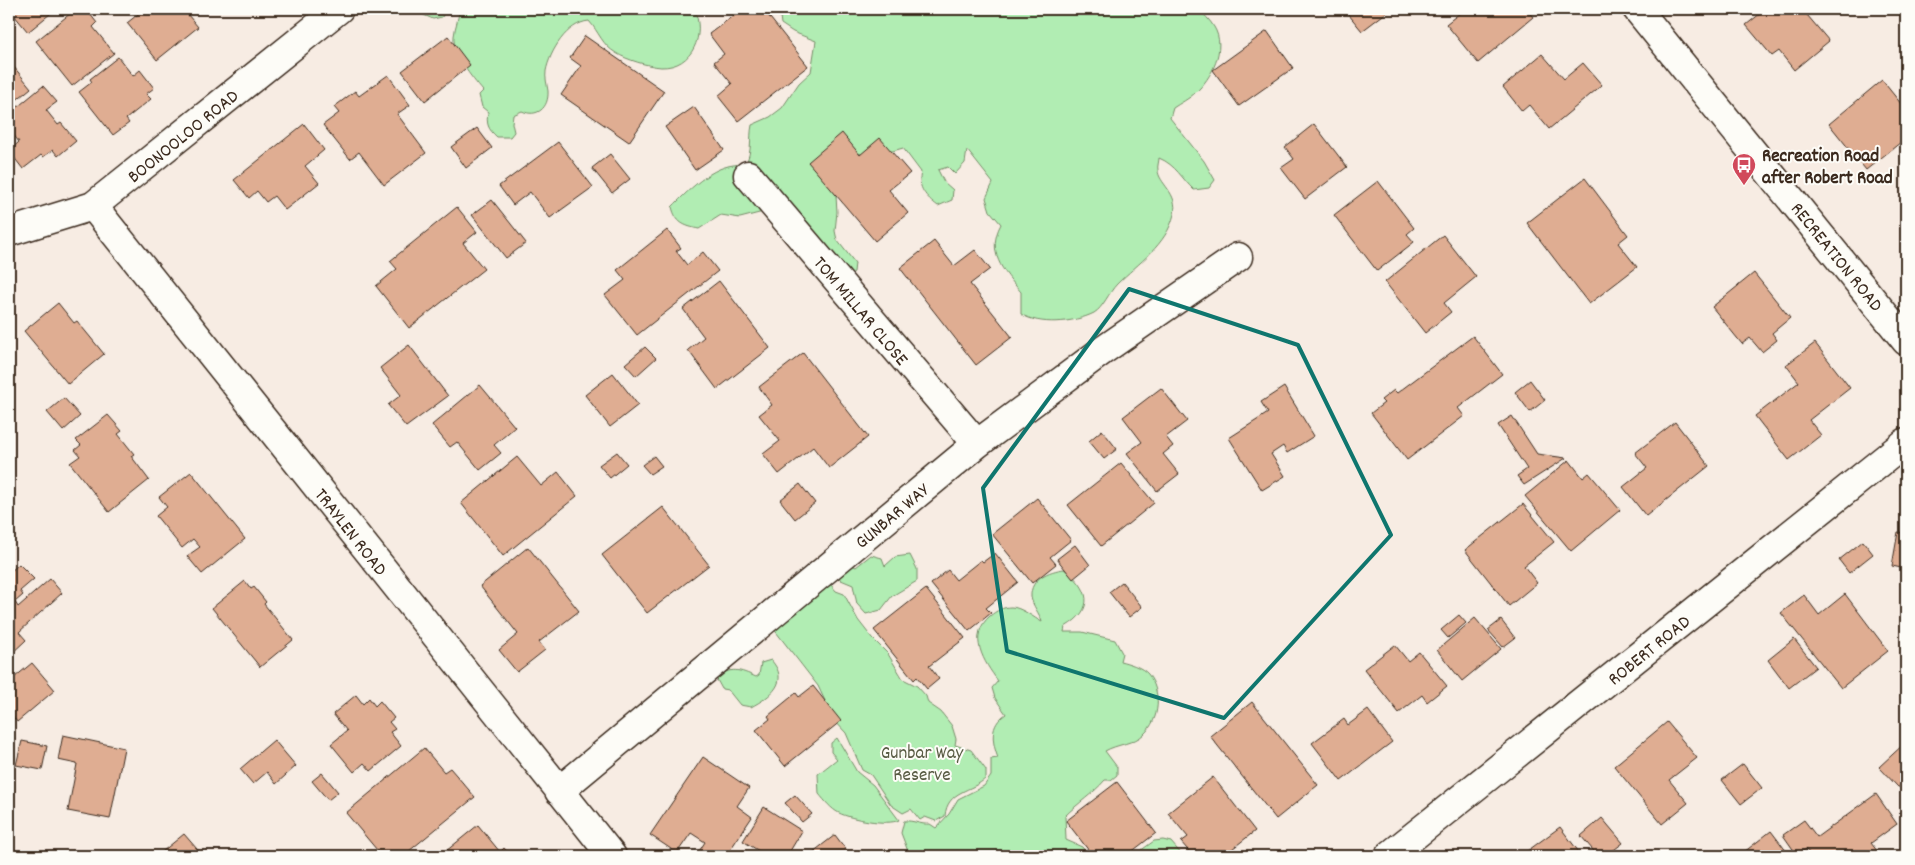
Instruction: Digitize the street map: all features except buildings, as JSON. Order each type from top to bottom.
[{"type":"street","name":"BOONOOLOO ROAD","points":[[9,232],[93,206],[339,9]]},
{"type":"street","name":"RECREATION ROAD","points":[[1637,9],[1906,341]]},
{"type":"street","name":"TOM MILLAR CLOSE","points":[[748,175],[977,444]]},
{"type":"street","name":"TRAYLEN ROAD","points":[[93,206],[612,856]]},
{"type":"street","name":"GUNBAR WAY","points":[[559,791],[977,444],[1102,351],[1238,258]]},
{"type":"street","name":"ROBERT ROAD","points":[[1389,856],[1906,442]]},
{"type":"highlighted area","points":[[1129,289],[1298,345],[1391,535],[1224,718],[1007,651],[983,488]]},
{"type":"green space","points":[[410,9],[446,9],[442,17],[433,19]]},
{"type":"green space","points":[[459,9],[694,9],[698,29],[697,39],[689,56],[672,66],[661,67],[638,62],[616,53],[604,42],[589,21],[581,23],[567,32],[551,55],[546,74],[548,97],[544,107],[537,112],[527,113],[522,111],[513,115],[514,132],[510,137],[497,137],[488,126],[488,112],[482,107],[479,95],[483,91],[459,58],[456,50],[454,36]]},
{"type":"green space","points":[[779,9],[1199,9],[1212,24],[1218,35],[1219,44],[1216,62],[1201,87],[1193,95],[1173,108],[1170,118],[1204,161],[1215,180],[1209,188],[1194,190],[1174,168],[1159,158],[1159,175],[1174,200],[1175,207],[1165,235],[1151,253],[1117,284],[1097,311],[1077,319],[1057,322],[1028,318],[1021,314],[1021,292],[1003,269],[996,252],[995,243],[1001,224],[990,211],[986,198],[993,183],[967,150],[965,163],[955,174],[948,167],[938,170],[944,182],[953,190],[952,200],[938,206],[924,192],[920,183],[921,172],[903,148],[872,157],[851,151],[835,180],[837,212],[835,231],[837,240],[855,263],[854,272],[847,276],[767,211],[740,218],[721,215],[699,229],[689,227],[678,220],[672,207],[705,177],[724,167],[745,165],[750,150],[752,125],[770,117],[782,108],[799,83],[811,72],[816,41],[793,32],[781,24]]},
{"type":"green space","points":[[871,555],[882,558],[885,566],[895,557],[910,555],[917,569],[917,581],[892,596],[881,610],[866,614],[857,604],[853,585],[841,580],[837,575],[852,565],[856,567]]},
{"type":"green space","points":[[1064,569],[1073,576],[1084,591],[1086,598],[1082,613],[1065,627],[1064,632],[1082,632],[1115,640],[1122,653],[1120,661],[1139,667],[1148,674],[1153,681],[1157,697],[1156,713],[1144,734],[1135,740],[1105,751],[1117,767],[1117,775],[1111,780],[1105,780],[1065,816],[1066,840],[1082,847],[1089,856],[906,856],[909,854],[901,833],[904,821],[930,824],[936,828],[949,814],[958,799],[984,786],[991,776],[991,759],[998,758],[993,734],[997,723],[1006,714],[995,698],[992,688],[998,681],[980,649],[979,640],[983,624],[997,611],[1011,607],[1015,607],[1042,622],[1031,597],[1034,585],[1037,580],[1047,574]]},
{"type":"green space","name":"Gunbar Way Reserve","points":[[821,573],[836,591],[844,594],[858,620],[888,654],[903,679],[917,686],[926,696],[928,703],[941,712],[952,726],[956,739],[955,745],[971,750],[986,770],[986,778],[955,796],[947,807],[945,816],[936,821],[925,817],[920,820],[911,809],[903,813],[891,805],[871,775],[862,770],[846,733],[834,720],[818,686],[766,619]]},
{"type":"green space","points":[[771,660],[777,668],[779,675],[776,688],[765,699],[751,707],[740,705],[728,690],[722,689],[716,678],[726,672],[736,670],[756,677],[759,675],[761,663]]},
{"type":"green space","points":[[837,738],[857,772],[873,785],[899,820],[894,822],[878,822],[845,815],[828,805],[819,794],[818,774],[837,759],[831,752],[831,743]]},
{"type":"green space","points":[[1163,840],[1171,842],[1183,856],[1133,856],[1154,841]]},
{"type":"place","name":"Recreation Road after Robert Road","points":[[1744,186]]}]
